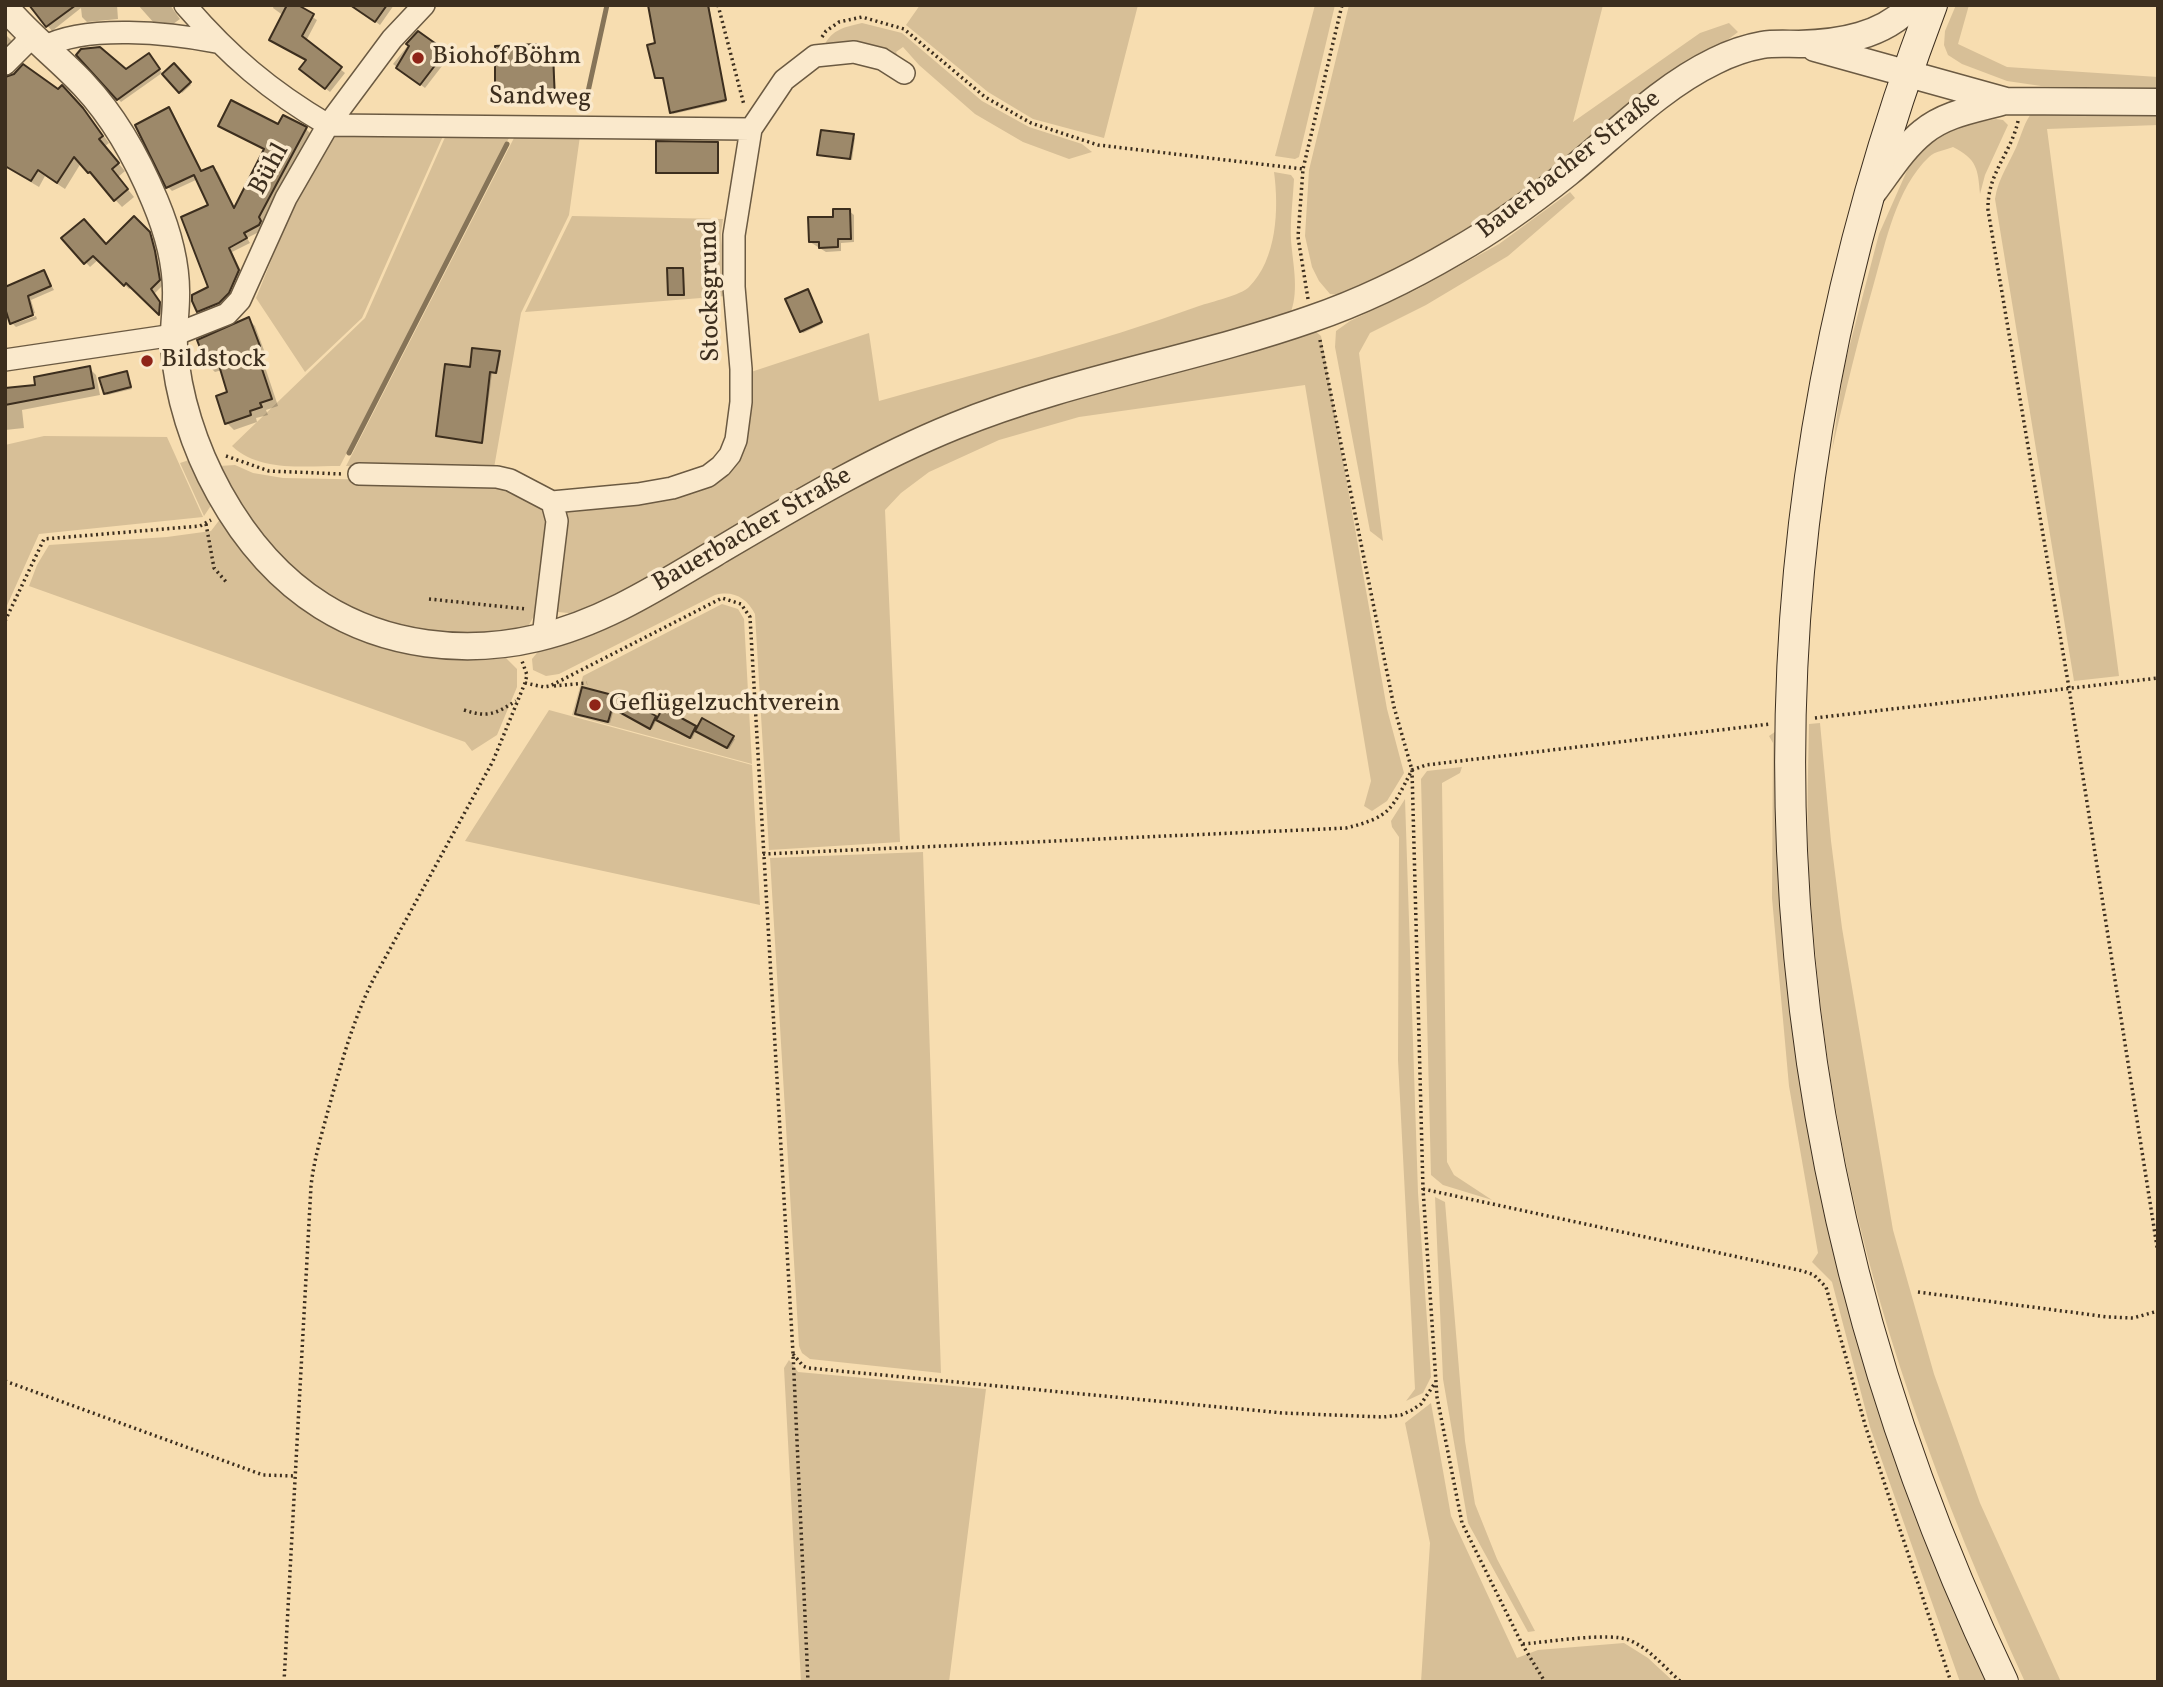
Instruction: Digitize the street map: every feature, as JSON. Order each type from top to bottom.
[{"type":"main road","points":[[1932,5],[1869,198],[1832,344],[1814,442],[1796,604],[1790,721],[1792,848],[1809,1047],[1853,1274],[1896,1421],[1957,1582],[2003,1682]]},
{"type":"street","points":[[185,5],[216,42],[264,83],[328,125]]},
{"type":"street","name":"Bühl","points":[[5,360],[174,335],[222,317],[236,305],[286,198],[328,125],[392,39],[424,5]]},
{"type":"street","points":[[1800,44],[1857,38],[1893,20],[1912,5]]},
{"type":"street","name":"Bauerbacher Straße","points":[[12,9],[37,40],[90,91],[106,111],[125,140],[154,197],[167,231],[174,263],[174,335],[182,394],[198,446],[236,521],[272,566],[294,586],[341,617],[396,637],[439,645],[478,647],[516,643],[544,624],[590,622],[636,599],[845,478],[954,426],[1027,400],[1315,318],[1405,279],[1470,243],[1514,214],[1567,174],[1659,97],[1711,63],[1758,46],[1800,44]]},
{"type":"street","points":[[5,64],[24,45],[37,40],[100,34],[172,34],[216,42]]},
{"type":"street","points":[[1800,44],[2013,101]]},
{"type":"street","points":[[815,55],[854,52],[882,59],[904,73]]},
{"type":"street","name":"Stocksgrund","points":[[552,502],[672,488],[708,476],[730,455],[736,440],[741,402],[734,287],[734,235],[751,130],[784,80],[815,55]]},
{"type":"street","points":[[1869,198],[1908,147],[1925,130],[1953,115],[2013,101],[2158,102]]},
{"type":"street","name":"Sandweg","points":[[328,125],[751,130]]},
{"type":"street","points":[[359,474],[497,477],[552,502],[557,521],[544,624]]},
{"type":"path","points":[[718,5],[751,130]]},
{"type":"path","points":[[1342,5],[1303,169],[1298,237],[1307,293],[1315,318],[1394,707],[1412,770],[1423,1189],[1435,1381],[1462,1523],[1522,1644],[1545,1682]]},
{"type":"path","points":[[815,55],[825,31],[839,22],[862,17],[904,29],[985,97],[1031,123],[1098,145],[1303,169]]},
{"type":"path","points":[[2013,101],[2020,115],[2014,137],[1990,185],[1987,210],[2069,688],[2158,1253]]},
{"type":"path","points":[[198,446],[269,471],[359,474]]},
{"type":"path","points":[[5,621],[44,539],[206,524],[217,514],[224,501]]},
{"type":"path","points":[[206,524],[214,568],[228,584]]},
{"type":"path","points":[[429,598],[480,606],[544,624]]},
{"type":"path","points":[[550,686],[715,601],[729,599],[741,604],[750,617],[793,1353],[808,1682]]},
{"type":"path","points":[[284,1682],[313,1170],[336,1080],[366,993],[493,761],[525,683],[527,674],[516,643]]},
{"type":"path","points":[[763,854],[1346,828],[1385,814],[1412,770],[1426,765],[2158,678]]},
{"type":"path","points":[[525,683],[538,687],[587,684]]},
{"type":"path","points":[[464,710],[480,715],[497,713],[518,700]]},
{"type":"path","points":[[1423,1189],[1803,1271],[1821,1280],[1826,1287],[1866,1428],[1951,1682]]},
{"type":"path","points":[[1918,1292],[2108,1317],[2133,1318],[2158,1311]]},
{"type":"path","points":[[793,1353],[798,1362],[808,1368],[1283,1413],[1383,1417],[1401,1415],[1421,1404],[1435,1381]]},
{"type":"path","points":[[5,1381],[263,1475],[295,1476]]},
{"type":"path","points":[[1522,1644],[1602,1637],[1624,1638],[1645,1650],[1681,1682]]},
{"type":"shaded area","points":[[920,5],[1138,5],[1104,138],[1033,119],[988,92],[906,25]]},
{"type":"shaded area","points":[[1315,5],[1335,5],[1299,157],[1295,159],[1275,156]]},
{"type":"shaded area","points":[[1349,5],[1603,5],[1573,122],[1700,33],[1729,23],[1738,32],[1489,222],[1351,296],[1330,294],[1319,281],[1312,267],[1305,236],[1309,170]]},
{"type":"shaded area","points":[[1956,5],[1969,5],[1958,44],[2007,67],[2158,77],[2158,89],[2041,86],[2007,81],[1962,64],[1948,55],[1944,45],[1945,31]]},
{"type":"shaded area","points":[[862,23],[902,33],[982,101],[1029,127],[1082,144],[1092,152],[1069,159],[1023,142],[975,114],[919,65],[903,47],[896,52],[900,60],[824,46],[835,32]]},
{"type":"shaded area","points":[[2158,113],[2158,125],[2047,129],[2119,676],[2074,681],[1995,199],[2002,176],[2031,114]]},
{"type":"shaded area","points":[[1996,119],[2003,120],[2008,125],[1985,175],[1980,194],[1975,166],[1967,156],[1953,147],[1929,157],[1908,184],[1900,200],[1868,304],[1832,450],[1844,367],[1879,234],[1909,166],[1922,145],[1941,133]]},
{"type":"shaded area","points":[[333,135],[443,136],[362,318],[305,372],[256,298],[288,219]]},
{"type":"shaded area","points":[[446,135],[510,136],[340,466],[283,466],[255,460],[243,454],[232,446],[365,318]]},
{"type":"shaded area","points":[[515,136],[580,136],[569,215],[521,313],[494,468],[346,466]]},
{"type":"shaded area","points":[[1274,172],[1291,175],[1294,179],[1291,233],[1295,289],[1289,317],[1027,391],[579,614],[558,612],[553,606],[560,507],[718,478],[751,372],[869,333],[879,401],[1080,345],[1233,295],[1249,287],[1258,276],[1271,248],[1276,217]]},
{"type":"shaded area","points":[[1570,192],[1575,198],[1508,256],[1426,305],[1370,333],[1359,353],[1383,541],[1370,531],[1335,347],[1336,331],[1350,321],[1418,289],[1499,244]]},
{"type":"shaded area","points":[[572,216],[723,219],[721,233],[726,296],[525,312]]},
{"type":"shaded area","points":[[1314,330],[1321,336],[1387,709],[1404,773],[1387,801],[1372,811],[1364,806],[1371,781],[1305,385],[1079,417],[999,440],[929,472],[901,493],[885,510],[900,842],[769,850],[755,614],[739,597],[715,595],[559,674],[546,676],[533,670],[532,659],[540,649],[895,464],[996,423]]},
{"type":"shaded area","points":[[44,436],[167,437],[203,517],[39,534],[5,610],[5,445]]},
{"type":"shaded area","points":[[198,457],[212,504],[204,516],[180,463]]},
{"type":"shaded area","points":[[235,465],[253,473],[283,478],[507,486],[544,509],[547,517],[534,616],[526,630],[491,637],[388,627],[299,579],[242,514],[219,466]]},
{"type":"shaded area","points":[[224,514],[232,526],[409,653],[463,660],[506,658],[517,669],[517,687],[497,735],[472,751],[465,742],[29,586],[49,545],[167,537],[211,531]]},
{"type":"shaded area","points":[[722,604],[738,609],[744,619],[752,764],[572,715],[583,676]]},
{"type":"shaded area","points":[[549,710],[752,765],[760,905],[465,841]]},
{"type":"shaded area","points":[[1820,723],[1842,928],[1893,1230],[1934,1374],[1980,1503],[2061,1682],[2025,1682],[1937,1473],[1888,1330],[1868,1257],[1836,1110],[1814,944],[1808,847],[1809,724]]},
{"type":"shaded area","points":[[1782,727],[1839,1256],[1887,1433],[1949,1590],[1989,1682],[1960,1682],[1870,1427],[1832,1282],[1812,1262],[1818,1253],[1789,1086],[1772,898],[1773,743],[1769,736]]},
{"type":"shaded area","points":[[1462,767],[1460,773],[1442,783],[1447,1162],[1454,1175],[1492,1200],[1443,1185],[1431,1175],[1421,779],[1427,771]]},
{"type":"shaded area","points":[[1405,799],[1418,1193],[1431,1377],[1423,1393],[1406,1401],[1415,1389],[1398,1060],[1399,837],[1391,821]]},
{"type":"shaded area","points":[[923,852],[941,1373],[810,1359],[802,1353],[799,1346],[770,858]]},
{"type":"shaded area","points":[[1435,1197],[1445,1202],[1465,1441],[1475,1504],[1497,1559],[1535,1631],[1528,1632],[1468,1523],[1443,1379]]},
{"type":"shaded area","points":[[789,1360],[798,1372],[986,1389],[949,1682],[801,1682],[784,1368]]},
{"type":"shaded area","points":[[1431,1403],[1451,1516],[1517,1658],[1538,1650],[1624,1643],[1648,1658],[1674,1682],[1421,1682],[1430,1543],[1405,1423]]},
{"type":"building","points":[[29,5],[76,5],[46,27]]},
{"type":"building","points":[[287,5],[298,5],[314,14],[302,36],[342,67],[325,89],[299,69],[306,60],[269,40]]},
{"type":"building","points":[[350,5],[387,5],[375,22]]},
{"type":"building","points":[[648,5],[708,5],[726,100],[670,113],[663,78],[655,78],[647,45],[655,43]]},
{"type":"building","name":"Biohof Böhm","points":[[418,31],[446,51],[420,85],[396,68],[409,46],[406,44]]},
{"type":"building","points":[[537,44],[538,53],[553,53],[555,101],[495,102],[495,46]]},
{"type":"building","points":[[100,47],[126,69],[149,53],[160,69],[117,100],[76,55],[81,49]]},
{"type":"building","points":[[174,63],[191,82],[179,93],[162,74]]},
{"type":"building","points":[[23,64],[58,89],[62,85],[103,136],[99,139],[119,163],[112,169],[128,189],[114,201],[74,157],[57,183],[38,170],[31,181],[5,166],[5,77],[14,74]]},
{"type":"building","points":[[231,100],[278,124],[283,115],[307,127],[259,217],[259,225],[244,233],[247,238],[229,248],[239,270],[229,293],[219,303],[197,312],[192,295],[208,287],[181,217],[208,205],[194,175],[166,188],[135,125],[169,107],[201,171],[213,166],[234,208],[264,149],[218,126]]},
{"type":"building","points":[[821,130],[854,134],[850,159],[817,155]]},
{"type":"building","points":[[656,141],[718,142],[718,173],[656,173]]},
{"type":"building","points":[[833,209],[850,209],[851,239],[838,239],[838,247],[819,248],[819,242],[809,242],[808,217],[833,217]]},
{"type":"building","points":[[134,216],[150,232],[155,251],[160,280],[151,289],[160,302],[159,315],[93,256],[84,264],[61,238],[84,219],[106,244]]},
{"type":"building","points":[[667,268],[683,268],[684,295],[668,295]]},
{"type":"building","points":[[44,270],[51,286],[28,296],[33,315],[10,324],[5,308],[5,287]]},
{"type":"building","points":[[808,289],[822,322],[800,332],[785,299]]},
{"type":"building","points":[[249,317],[260,346],[255,348],[272,399],[260,403],[262,407],[250,411],[251,415],[225,424],[216,396],[227,392],[218,362],[207,366],[197,340]]},
{"type":"building","points":[[472,348],[500,351],[496,373],[490,372],[482,443],[436,436],[445,364],[470,367]]},
{"type":"building","points":[[90,366],[94,388],[5,405],[5,388],[35,385],[34,377]]},
{"type":"building","points":[[127,371],[131,387],[104,394],[99,378]]},
{"type":"building","points":[[582,687],[624,698],[656,716],[650,729],[612,708],[608,722],[575,714]]},
{"type":"building","points":[[663,708],[696,726],[690,738],[656,720]]},
{"type":"building","points":[[702,718],[734,736],[727,748],[695,731]]},
{"type":"waterway","points":[[584,110],[607,5]]},
{"type":"waterway","points":[[349,453],[507,144]]},
{"type":"place","name":"Biohof Böhm","points":[[418,58]]},
{"type":"place","name":"Bildstock","points":[[147,361]]},
{"type":"place","name":"Geflügelzuchtverein","points":[[595,705]]}]
